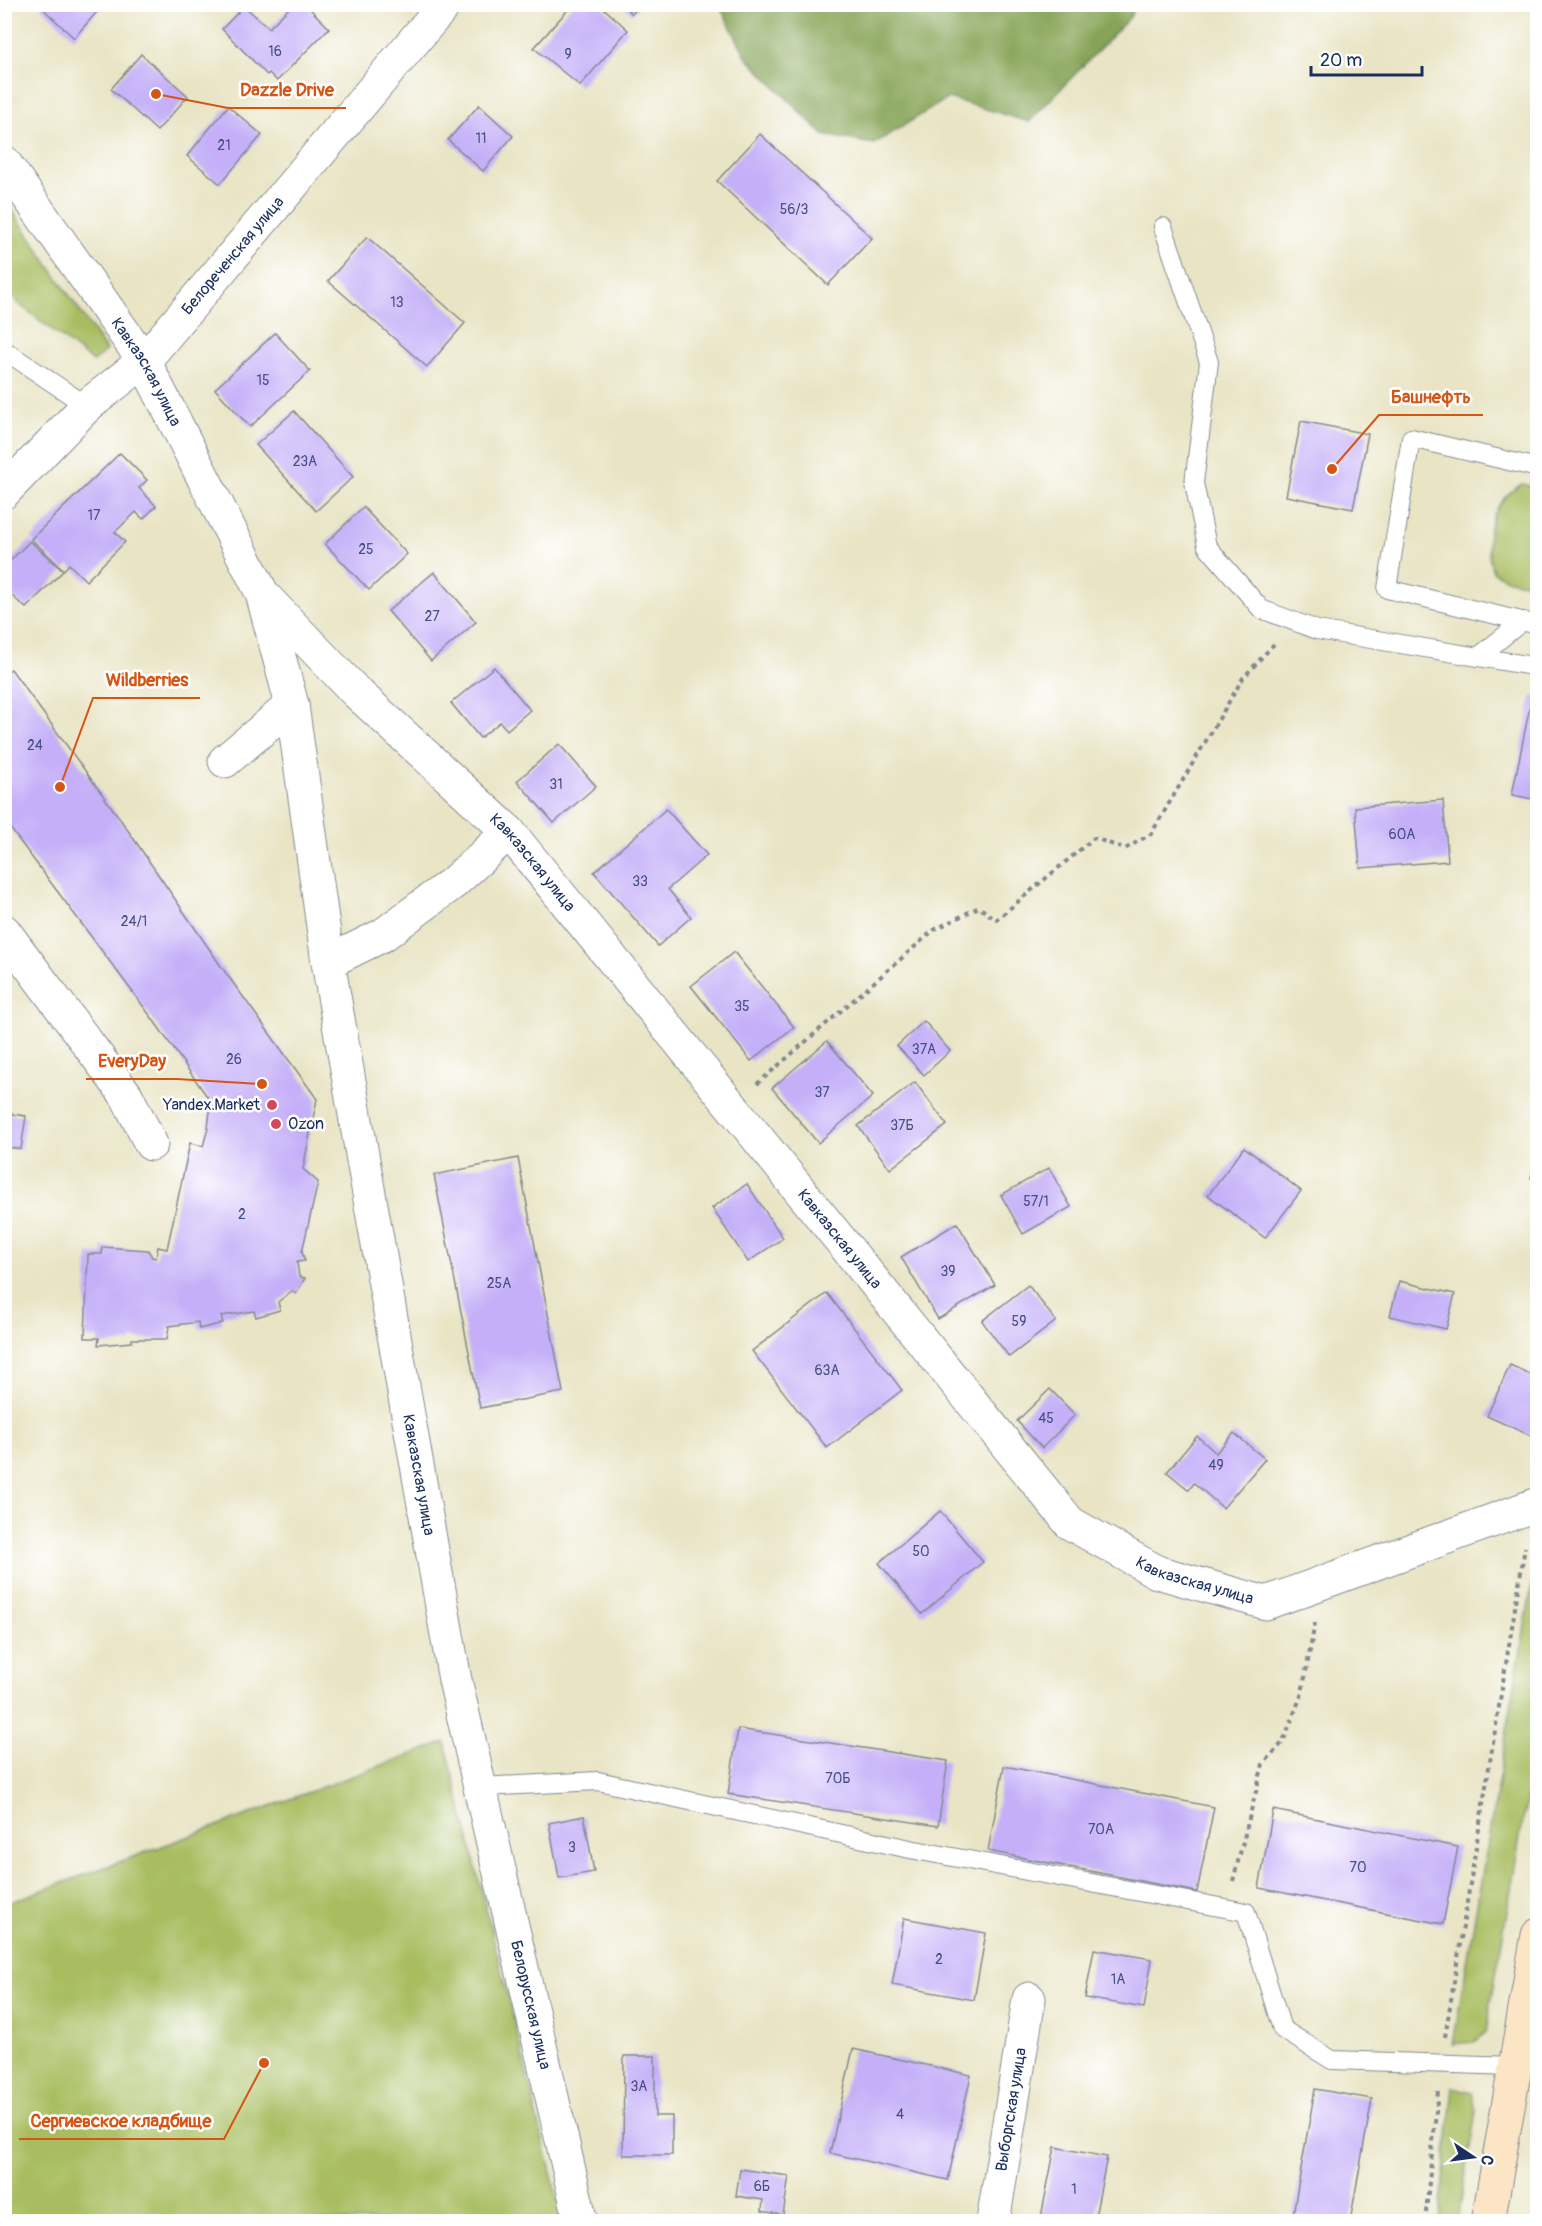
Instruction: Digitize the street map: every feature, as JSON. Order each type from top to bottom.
[{"type":"main road","points":[[1488,2222],[1538,1935]]},
{"type":"street","name":"Белореченская улица","points":[[4,492],[87,406],[144,361],[445,4]]},
{"type":"street","name":"Кавказская улица","points":[[4,162],[144,361],[263,595],[292,705],[328,962],[455,1680],[480,1787]]},
{"type":"street","name":"Кавказская улица","points":[[263,595],[356,692],[509,832],[1070,1522],[1157,1572],[1266,1603],[1538,1504]]},
{"type":"street","points":[[225,761],[292,705]]},
{"type":"street","points":[[328,962],[383,935],[453,883],[509,832]]},
{"type":"street","points":[[4,931],[126,1095],[151,1144]]},
{"type":"street","name":"Белорусская улица","points":[[480,1787],[581,2222]]},
{"type":"street","name":"Выборгская улица","points":[[993,2222],[1029,1999]]},
{"type":"lane","points":[[1163,227],[1209,362],[1194,483],[1207,546],[1261,609],[1317,630],[1538,667]]},
{"type":"lane","points":[[4,350],[87,406]]},
{"type":"lane","points":[[1530,623],[1387,589],[1412,438],[1538,468]]},
{"type":"lane","points":[[1478,657],[1530,623]]},
{"type":"lane","points":[[480,1787],[598,1781],[910,1849],[1246,1912],[1282,2029],[1332,2060],[1514,2066]]},
{"type":"path","points":[[732,1106],[934,930],[979,907],[996,920],[1094,838],[1125,849],[1151,834],[1243,678],[1295,621]]},
{"type":"path","points":[[1425,2222],[1441,2063],[1526,1547],[1530,1539]]},
{"type":"path","points":[[1226,1908],[1263,1764],[1284,1742],[1302,1693],[1317,1611],[1327,1582]]},
{"type":"green space","points":[[965,4],[984,14],[986,5],[1135,5],[1130,17],[1029,122],[948,98],[874,144],[823,135],[747,58],[719,5]]},
{"type":"green space","points":[[5,200],[106,350],[93,362],[19,304],[5,289]]},
{"type":"green space","points":[[1522,484],[1537,488],[1537,585],[1509,580],[1493,572],[1488,546],[1491,522],[1496,511],[1502,501]]},
{"type":"green space","points":[[1537,1556],[1537,1740],[1486,2032],[1474,2042],[1453,2044]]},
{"type":"green space","points":[[445,1742],[563,2221],[5,2221],[5,1904]]},
{"type":"green space","points":[[1453,2087],[1472,2092],[1476,2111],[1458,2221],[1439,2221]]},
{"type":"building","points":[[38,4],[104,4],[74,38]]},
{"type":"building","points":[[293,4],[305,4],[329,28],[277,81],[269,73],[267,75],[222,29],[244,6],[269,28]]},
{"type":"building","points":[[573,4],[599,4],[628,30],[580,86],[534,48]]},
{"type":"building","points":[[622,4],[641,4],[632,14]]},
{"type":"building","points":[[141,54],[188,96],[157,131],[111,89]]},
{"type":"building","points":[[479,105],[513,136],[483,171],[448,140]]},
{"type":"building","points":[[228,106],[262,135],[220,184],[187,156]]},
{"type":"building","points":[[760,134],[872,238],[828,285],[717,181]]},
{"type":"building","points":[[367,237],[465,323],[427,367],[328,281]]},
{"type":"building","points":[[275,333],[310,371],[250,427],[215,389]]},
{"type":"building","points":[[294,411],[353,477],[316,511],[256,445]]},
{"type":"building","points":[[1301,421],[1368,434],[1353,509],[1286,496]]},
{"type":"building","points":[[120,453],[147,480],[139,488],[156,506],[143,519],[136,512],[115,532],[125,542],[86,581],[69,564],[64,570],[31,539]]},
{"type":"building","points":[[363,507],[407,554],[369,590],[325,544]]},
{"type":"building","points":[[30,541],[63,571],[26,608],[4,589],[4,567]]},
{"type":"building","points":[[434,572],[476,622],[431,661],[388,611]]},
{"type":"building","points":[[494,667],[530,710],[507,730],[500,722],[480,738],[451,703]]},
{"type":"building","points":[[11,669],[118,816],[223,969],[317,1099],[303,1169],[318,1182],[302,1252],[305,1261],[297,1262],[299,1277],[305,1278],[296,1294],[292,1291],[278,1302],[280,1310],[256,1317],[254,1311],[221,1316],[223,1323],[199,1329],[198,1322],[169,1326],[167,1339],[132,1339],[132,1342],[98,1345],[99,1338],[85,1338],[88,1254],[102,1254],[102,1247],[148,1250],[152,1257],[156,1258],[158,1247],[167,1249],[190,1143],[203,1146],[211,1102],[152,1018],[4,820],[4,674]]},
{"type":"building","points":[[1532,696],[1538,697],[1538,800],[1512,795]]},
{"type":"building","points":[[559,744],[596,786],[554,823],[517,781]]},
{"type":"building","points":[[1443,800],[1448,861],[1360,868],[1355,807]]},
{"type":"building","points":[[666,809],[707,855],[668,889],[691,917],[658,946],[594,872]]},
{"type":"building","points":[[734,952],[794,1027],[751,1061],[691,986]]},
{"type":"building","points":[[924,1021],[950,1051],[924,1075],[897,1046]]},
{"type":"building","points":[[827,1041],[873,1096],[818,1143],[772,1088]]},
{"type":"building","points":[[915,1082],[947,1125],[890,1169],[858,1126]]},
{"type":"building","points":[[4,1113],[26,1116],[21,1149],[4,1147]]},
{"type":"building","points":[[1244,1147],[1301,1191],[1265,1238],[1208,1195]]},
{"type":"building","points":[[1538,1154],[1538,1179],[1531,1178]]},
{"type":"building","points":[[518,1158],[563,1392],[480,1408],[434,1175]]},
{"type":"building","points":[[1049,1168],[1071,1207],[1023,1234],[1001,1195]]},
{"type":"building","points":[[747,1184],[783,1238],[748,1262],[712,1208]]},
{"type":"building","points":[[957,1223],[995,1285],[938,1319],[901,1257]]},
{"type":"building","points":[[1399,1281],[1455,1294],[1446,1329],[1390,1316]]},
{"type":"building","points":[[1028,1285],[1056,1321],[1009,1357],[982,1321]]},
{"type":"building","points":[[827,1293],[902,1390],[827,1448],[752,1351]]},
{"type":"building","points":[[1510,1365],[1538,1378],[1538,1439],[1487,1416]]},
{"type":"building","points":[[1050,1389],[1075,1415],[1042,1448],[1017,1421]]},
{"type":"building","points":[[1234,1433],[1265,1459],[1223,1508],[1194,1483],[1189,1490],[1167,1472],[1197,1436],[1216,1453]]},
{"type":"building","points":[[940,1511],[983,1562],[922,1614],[879,1563]]},
{"type":"building","points":[[738,1729],[948,1761],[938,1826],[728,1794]]},
{"type":"building","points":[[1004,1766],[1214,1807],[1197,1892],[988,1851]]},
{"type":"building","points":[[1273,1810],[1458,1847],[1443,1924],[1259,1888]]},
{"type":"building","points":[[584,1816],[594,1872],[559,1878],[549,1823]]},
{"type":"building","points":[[904,1918],[986,1933],[974,2000],[892,1985]]},
{"type":"building","points":[[1094,1949],[1152,1959],[1144,2008],[1085,1998]]},
{"type":"building","points":[[853,2049],[971,2075],[948,2180],[830,2153]]},
{"type":"building","points":[[624,2056],[655,2056],[655,2116],[672,2116],[672,2155],[623,2155]]},
{"type":"building","points":[[1315,2089],[1372,2099],[1350,2222],[1337,2222],[1293,2214]]},
{"type":"building","points":[[1055,2147],[1107,2157],[1094,2222],[1040,2222]]},
{"type":"building","points":[[740,2169],[789,2176],[783,2215],[762,2211],[763,2200],[736,2196]]},
{"type":"place","name":"Dazzle Drive","points":[[156,94]]},
{"type":"place","name":"Башнефть","points":[[1332,469]]},
{"type":"place","name":"Wildberries","points":[[60,787]]},
{"type":"place","name":"EveryDay","points":[[262,1084]]},
{"type":"place","name":"Yandex.Market","points":[[272,1105]]},
{"type":"place","name":"Ozon","points":[[276,1124]]},
{"type":"place","name":"Сергиевское кладбище","points":[[264,2063]]}]
